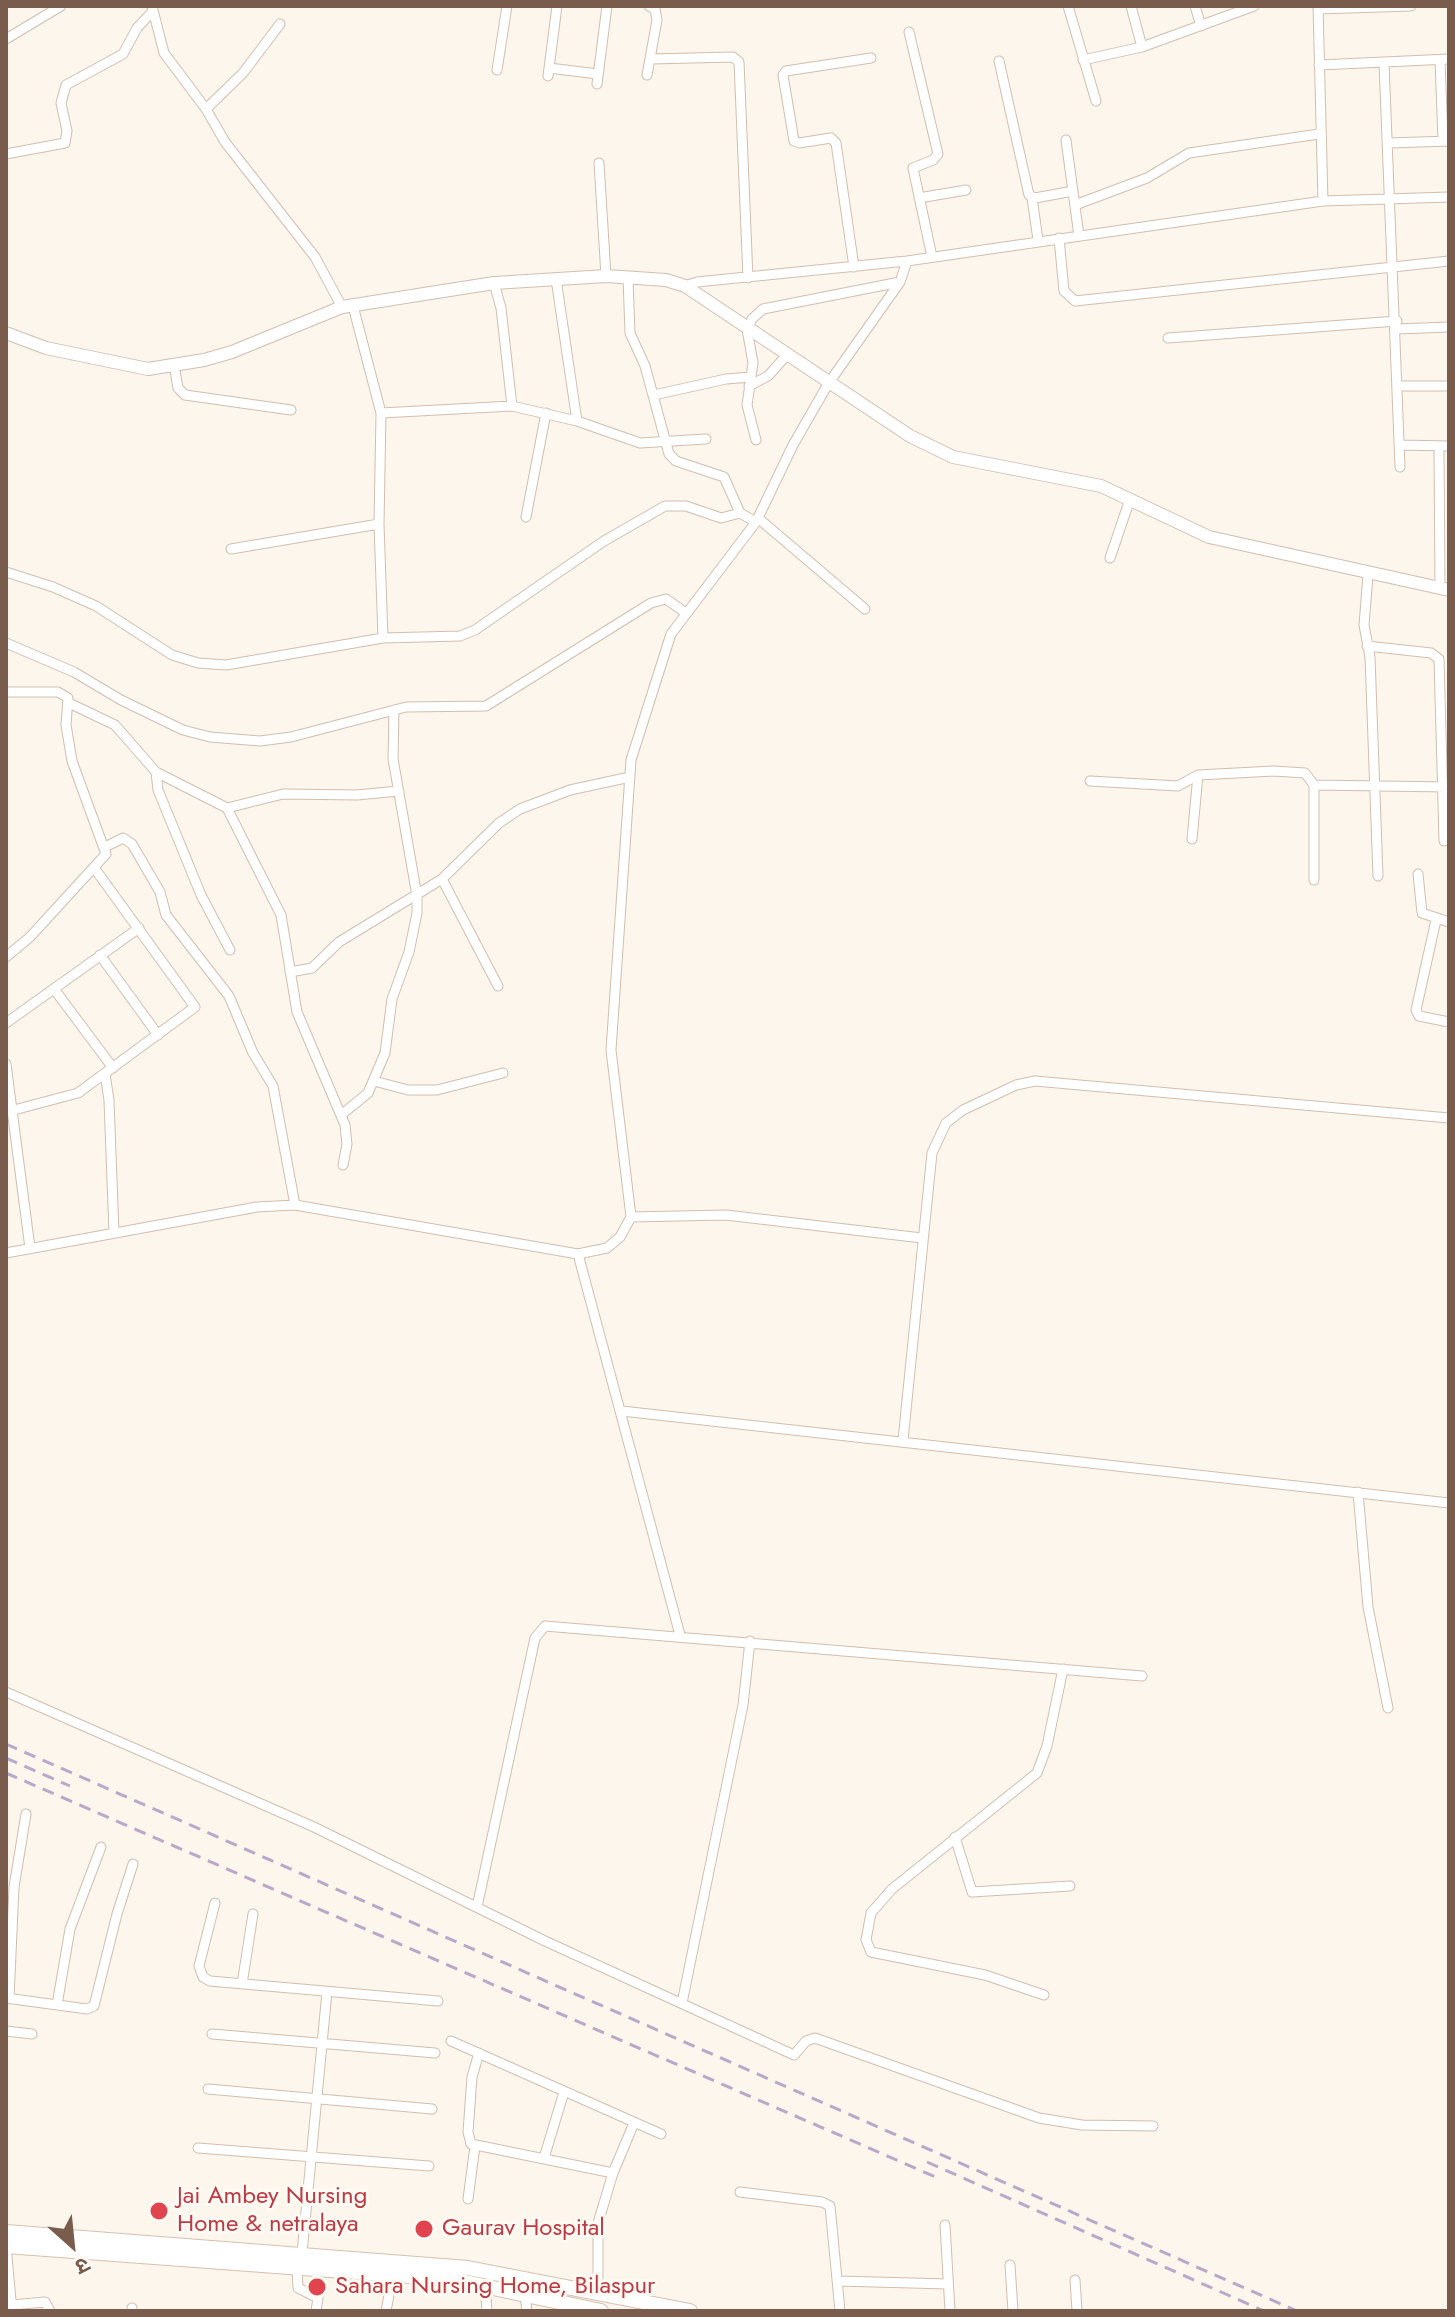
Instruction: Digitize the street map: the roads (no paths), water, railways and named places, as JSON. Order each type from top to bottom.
[{"type":"main road","points":[[6,2232],[317,2262],[485,2285],[578,2309],[601,2311]]},
{"type":"main road","points":[[6,2246],[299,2260]]},
{"type":"main road","points":[[317,2262],[468,2268],[690,2311]]},
{"type":"street","points":[[6,39],[61,6]]},
{"type":"street","points":[[497,70],[507,6]]},
{"type":"street","points":[[557,6],[549,72],[597,79],[607,6]]},
{"type":"street","points":[[647,75],[657,20],[655,9],[649,6]]},
{"type":"street","points":[[1068,6],[1096,101]]},
{"type":"street","points":[[1131,6],[1142,47]]},
{"type":"street","points":[[1195,6],[1201,26]]},
{"type":"street","points":[[1083,60],[1142,47],[1254,6]]},
{"type":"street","points":[[1323,201],[1318,8],[1411,6]]},
{"type":"street","points":[[153,8],[164,53],[206,109],[225,142],[315,257],[348,306],[381,413],[379,524],[383,638]]},
{"type":"street","points":[[6,154],[65,143],[67,131],[61,103],[66,85],[123,54],[137,28],[153,8]]},
{"type":"street","points":[[206,109],[243,73],[280,24]]},
{"type":"street","points":[[909,32],[938,154],[933,160],[913,166],[932,257]]},
{"type":"street","points":[[650,59],[733,57],[739,62],[748,278]]},
{"type":"street","points":[[854,267],[836,143],[831,138],[794,141],[783,75],[786,71],[871,58]]},
{"type":"street","points":[[1319,65],[1444,60],[1446,141],[1389,143]]},
{"type":"street","points":[[999,61],[1032,198],[1038,240]]},
{"type":"street","points":[[1384,63],[1397,325],[1400,467]]},
{"type":"street","points":[[1075,205],[1147,178],[1189,153],[1319,134]]},
{"type":"street","points":[[1066,140],[1079,236]]},
{"type":"street","points":[[599,163],[606,276]]},
{"type":"street","points":[[919,198],[966,190]]},
{"type":"street","points":[[1032,198],[1073,191]]},
{"type":"street","points":[[685,286],[697,282],[907,261],[1323,201],[1449,197]]},
{"type":"street","points":[[1059,238],[1064,291],[1075,301],[1394,264],[1449,261]]},
{"type":"street","points":[[6,1253],[257,1207],[295,1205],[578,1254],[607,1248],[620,1237],[631,1217],[611,1050],[631,760],[667,642],[755,523],[793,445],[828,384],[900,282],[907,261]]},
{"type":"street","points":[[6,333],[46,348],[148,369],[232,352],[348,306],[494,283],[606,276],[666,280],[685,286],[828,384],[910,436],[953,457],[1101,486],[1209,537],[1368,575],[1444,589],[1444,446],[1400,445]]},
{"type":"street","points":[[628,278],[630,333],[654,395],[669,443],[669,454],[676,461],[724,477],[740,513],[865,609]]},
{"type":"street","points":[[556,279],[577,421]]},
{"type":"street","points":[[756,440],[747,405],[753,363],[747,329],[763,309],[900,282]]},
{"type":"street","points":[[494,283],[501,308],[512,406]]},
{"type":"street","points":[[1168,338],[1397,325],[1449,327]]},
{"type":"street","points":[[654,395],[726,379],[750,382],[768,376],[786,356]]},
{"type":"street","points":[[174,365],[178,388],[185,395],[291,410]]},
{"type":"street","points":[[1399,386],[1449,386]]},
{"type":"street","points":[[381,413],[512,406],[577,421],[640,443],[706,439]]},
{"type":"street","points":[[526,517],[546,413]]},
{"type":"street","points":[[1110,558],[1130,499]]},
{"type":"street","points":[[6,572],[53,587],[96,606],[172,655],[198,663],[226,665],[383,638],[460,636],[475,630],[604,541],[665,506],[686,506],[721,518],[740,513]]},
{"type":"street","points":[[231,549],[285,543],[379,524]]},
{"type":"street","points":[[1368,575],[1364,625],[1376,788],[1378,876]]},
{"type":"street","points":[[6,643],[74,672],[151,715],[210,737],[277,739],[394,710],[486,706],[651,603],[666,599],[688,611]]},
{"type":"street","points":[[1367,646],[1431,653],[1439,659],[1446,787],[1444,841]]},
{"type":"street","points":[[6,692],[58,692],[68,698],[66,725],[72,761],[106,854],[30,937],[6,957]]},
{"type":"street","points":[[69,703],[115,725],[156,772],[227,808],[281,915],[297,1012],[347,1134],[343,1165]]},
{"type":"street","points":[[341,1115],[359,1102],[374,1081],[389,1035],[392,999],[414,930],[417,896],[407,854],[393,759],[394,710]]},
{"type":"street","points":[[156,772],[161,799],[201,895],[230,950]]},
{"type":"street","points":[[1090,781],[1178,786],[1198,775],[1305,773],[1314,785],[1314,880]]},
{"type":"street","points":[[1192,839],[1198,775]]},
{"type":"street","points":[[290,972],[312,968],[339,942],[442,879],[499,823],[520,809],[570,790],[630,777]]},
{"type":"street","points":[[1314,785],[1446,787]]},
{"type":"street","points":[[227,808],[283,794],[357,795],[399,791]]},
{"type":"street","points":[[105,847],[128,839],[160,892],[166,915],[229,996],[253,1053],[273,1086],[295,1205]]},
{"type":"street","points":[[14,1110],[73,1096],[193,1010],[195,1004],[95,869]]},
{"type":"street","points":[[1418,874],[1422,913],[1449,922]]},
{"type":"street","points":[[442,879],[498,986]]},
{"type":"street","points":[[1436,920],[1416,1010],[1419,1016],[1449,1022]]},
{"type":"street","points":[[6,1023],[139,928]]},
{"type":"street","points":[[100,955],[158,1035]]},
{"type":"street","points":[[54,989],[109,1071],[114,1233]]},
{"type":"street","points":[[6,1064],[30,1248]]},
{"type":"street","points":[[374,1081],[408,1090],[437,1090],[503,1073]]},
{"type":"street","points":[[903,1440],[922,1238],[938,1136],[946,1123],[963,1110],[1016,1085],[1035,1081],[1449,1118]]},
{"type":"street","points":[[631,1217],[726,1215],[922,1238]]},
{"type":"street","points":[[578,1254],[680,1635]]},
{"type":"street","points":[[622,1411],[1449,1503]]},
{"type":"street","points":[[1358,1492],[1368,1607],[1388,1708]]},
{"type":"street","points":[[477,1907],[539,1631],[553,1625],[1142,1676]]},
{"type":"street","points":[[682,2003],[743,1705],[750,1641]]},
{"type":"street","points":[[1044,1995],[985,1975],[868,1950],[866,1927],[877,1903],[1037,1773],[1047,1746],[1063,1669]]},
{"type":"street","points":[[6,1692],[314,1827],[794,2055],[806,2041],[815,2038],[1039,2118],[1082,2125],[1153,2126]]},
{"type":"street","points":[[26,1814],[14,1887],[7,1998],[87,2009],[94,2006],[133,1864]]},
{"type":"street","points":[[955,1837],[972,1892],[1070,1886]]},
{"type":"street","points":[[57,2005],[70,1929],[101,1847]]},
{"type":"street","points":[[215,1903],[200,1958],[200,1972],[210,1981],[438,2001]]},
{"type":"street","points":[[242,1984],[253,1914]]},
{"type":"street","points":[[316,2311],[318,2298],[298,2288],[327,1992]]},
{"type":"street","points":[[6,2031],[32,2034]]},
{"type":"street","points":[[212,2034],[435,2053]]},
{"type":"street","points":[[451,2041],[661,2134]]},
{"type":"street","points":[[468,2199],[475,2146],[468,2132],[472,2077],[479,2053]]},
{"type":"street","points":[[208,2089],[432,2109]]},
{"type":"street","points":[[544,2158],[564,2092]]},
{"type":"street","points":[[598,2295],[598,2223],[613,2173],[634,2123]]},
{"type":"street","points":[[475,2146],[613,2173]]},
{"type":"street","points":[[198,2148],[429,2166]]},
{"type":"street","points":[[740,2192],[827,2203],[832,2210],[840,2311]]},
{"type":"street","points":[[945,2225],[950,2311]]},
{"type":"street","points":[[6,2246],[12,2308],[45,2302],[50,2311]]},
{"type":"street","points":[[1010,2265],[1013,2311]]},
{"type":"street","points":[[386,2311],[393,2274]]},
{"type":"street","points":[[1075,2280],[1077,2311]]},
{"type":"street","points":[[838,2281],[948,2284]]},
{"type":"street","points":[[485,2285],[487,2311]]},
{"type":"street","points":[[525,2294],[527,2311]]},
{"type":"railway","points":[[6,1744],[1297,2311]]},
{"type":"railway","points":[[6,1758],[70,1786]]},
{"type":"railway","points":[[6,1773],[938,2178]]},
{"type":"railway","points":[[927,2162],[1264,2311]]},
{"type":"place","name":"Jai Ambey Nursing Home & netralaya","points":[[159,2211]]},
{"type":"place","name":"Gaurav Hospital","points":[[424,2229]]},
{"type":"place","name":"Sahara Nursing Home, Bilaspur","points":[[317,2287]]}]
